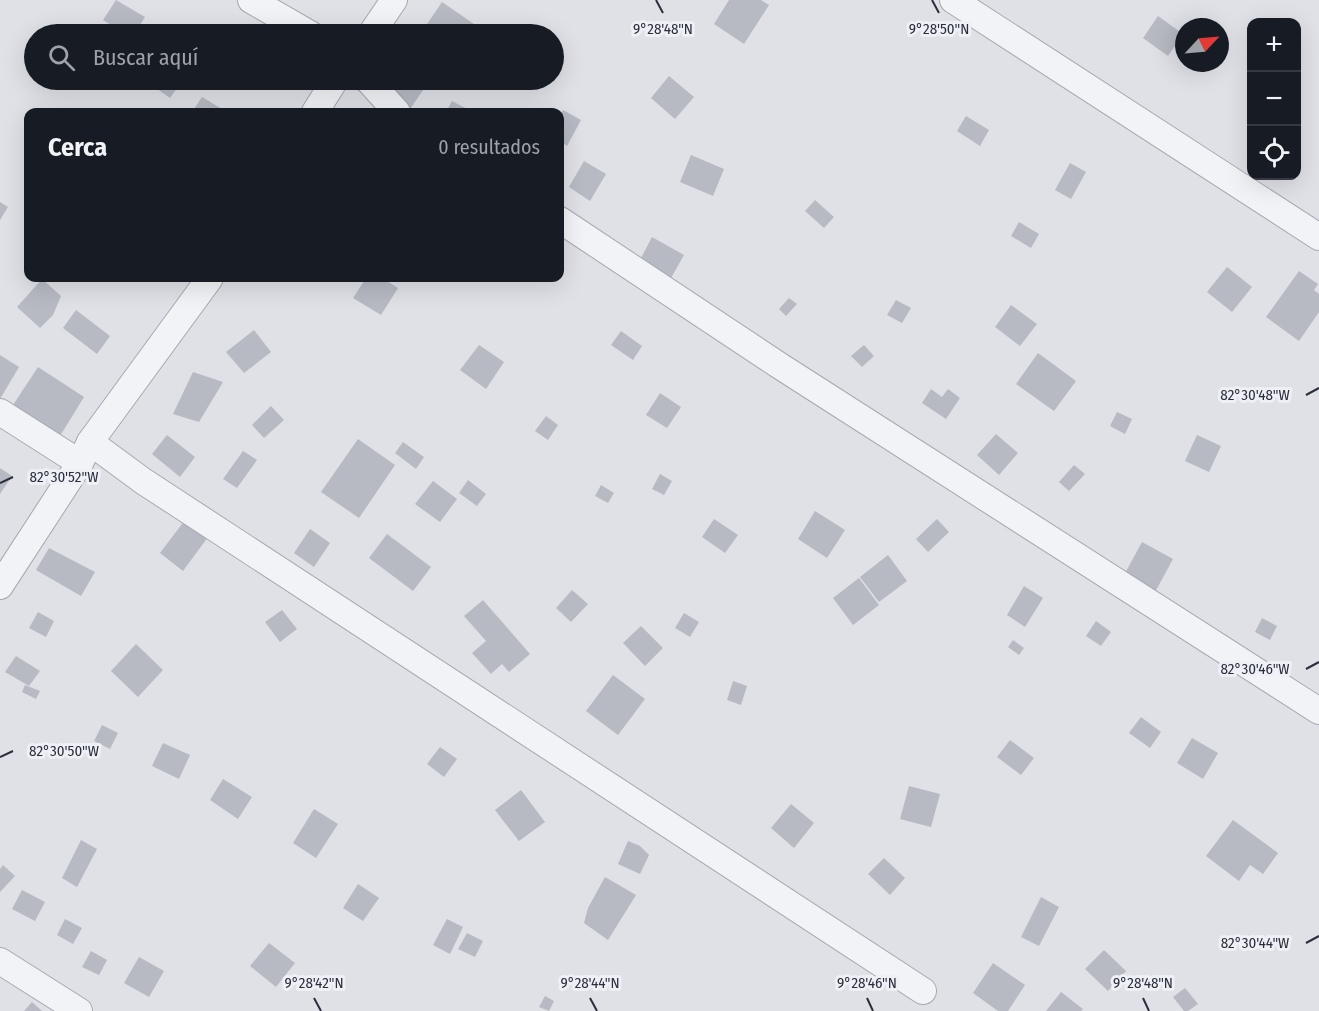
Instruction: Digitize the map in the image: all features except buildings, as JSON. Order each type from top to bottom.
[{"type":"street","points":[[251,0],[293,24]]},
{"type":"street","points":[[378,24],[394,0]]},
{"type":"street","points":[[953,0],[1319,237]]},
{"type":"street","points":[[318,108],[329,90]]},
{"type":"street","points":[[377,90],[393,108]]},
{"type":"street","points":[[564,223],[790,372],[1319,711]]},
{"type":"street","points":[[0,586],[85,453],[207,282]]},
{"type":"street","points":[[0,412],[163,494],[923,991]]},
{"type":"street","points":[[0,961],[79,1011]]}]
